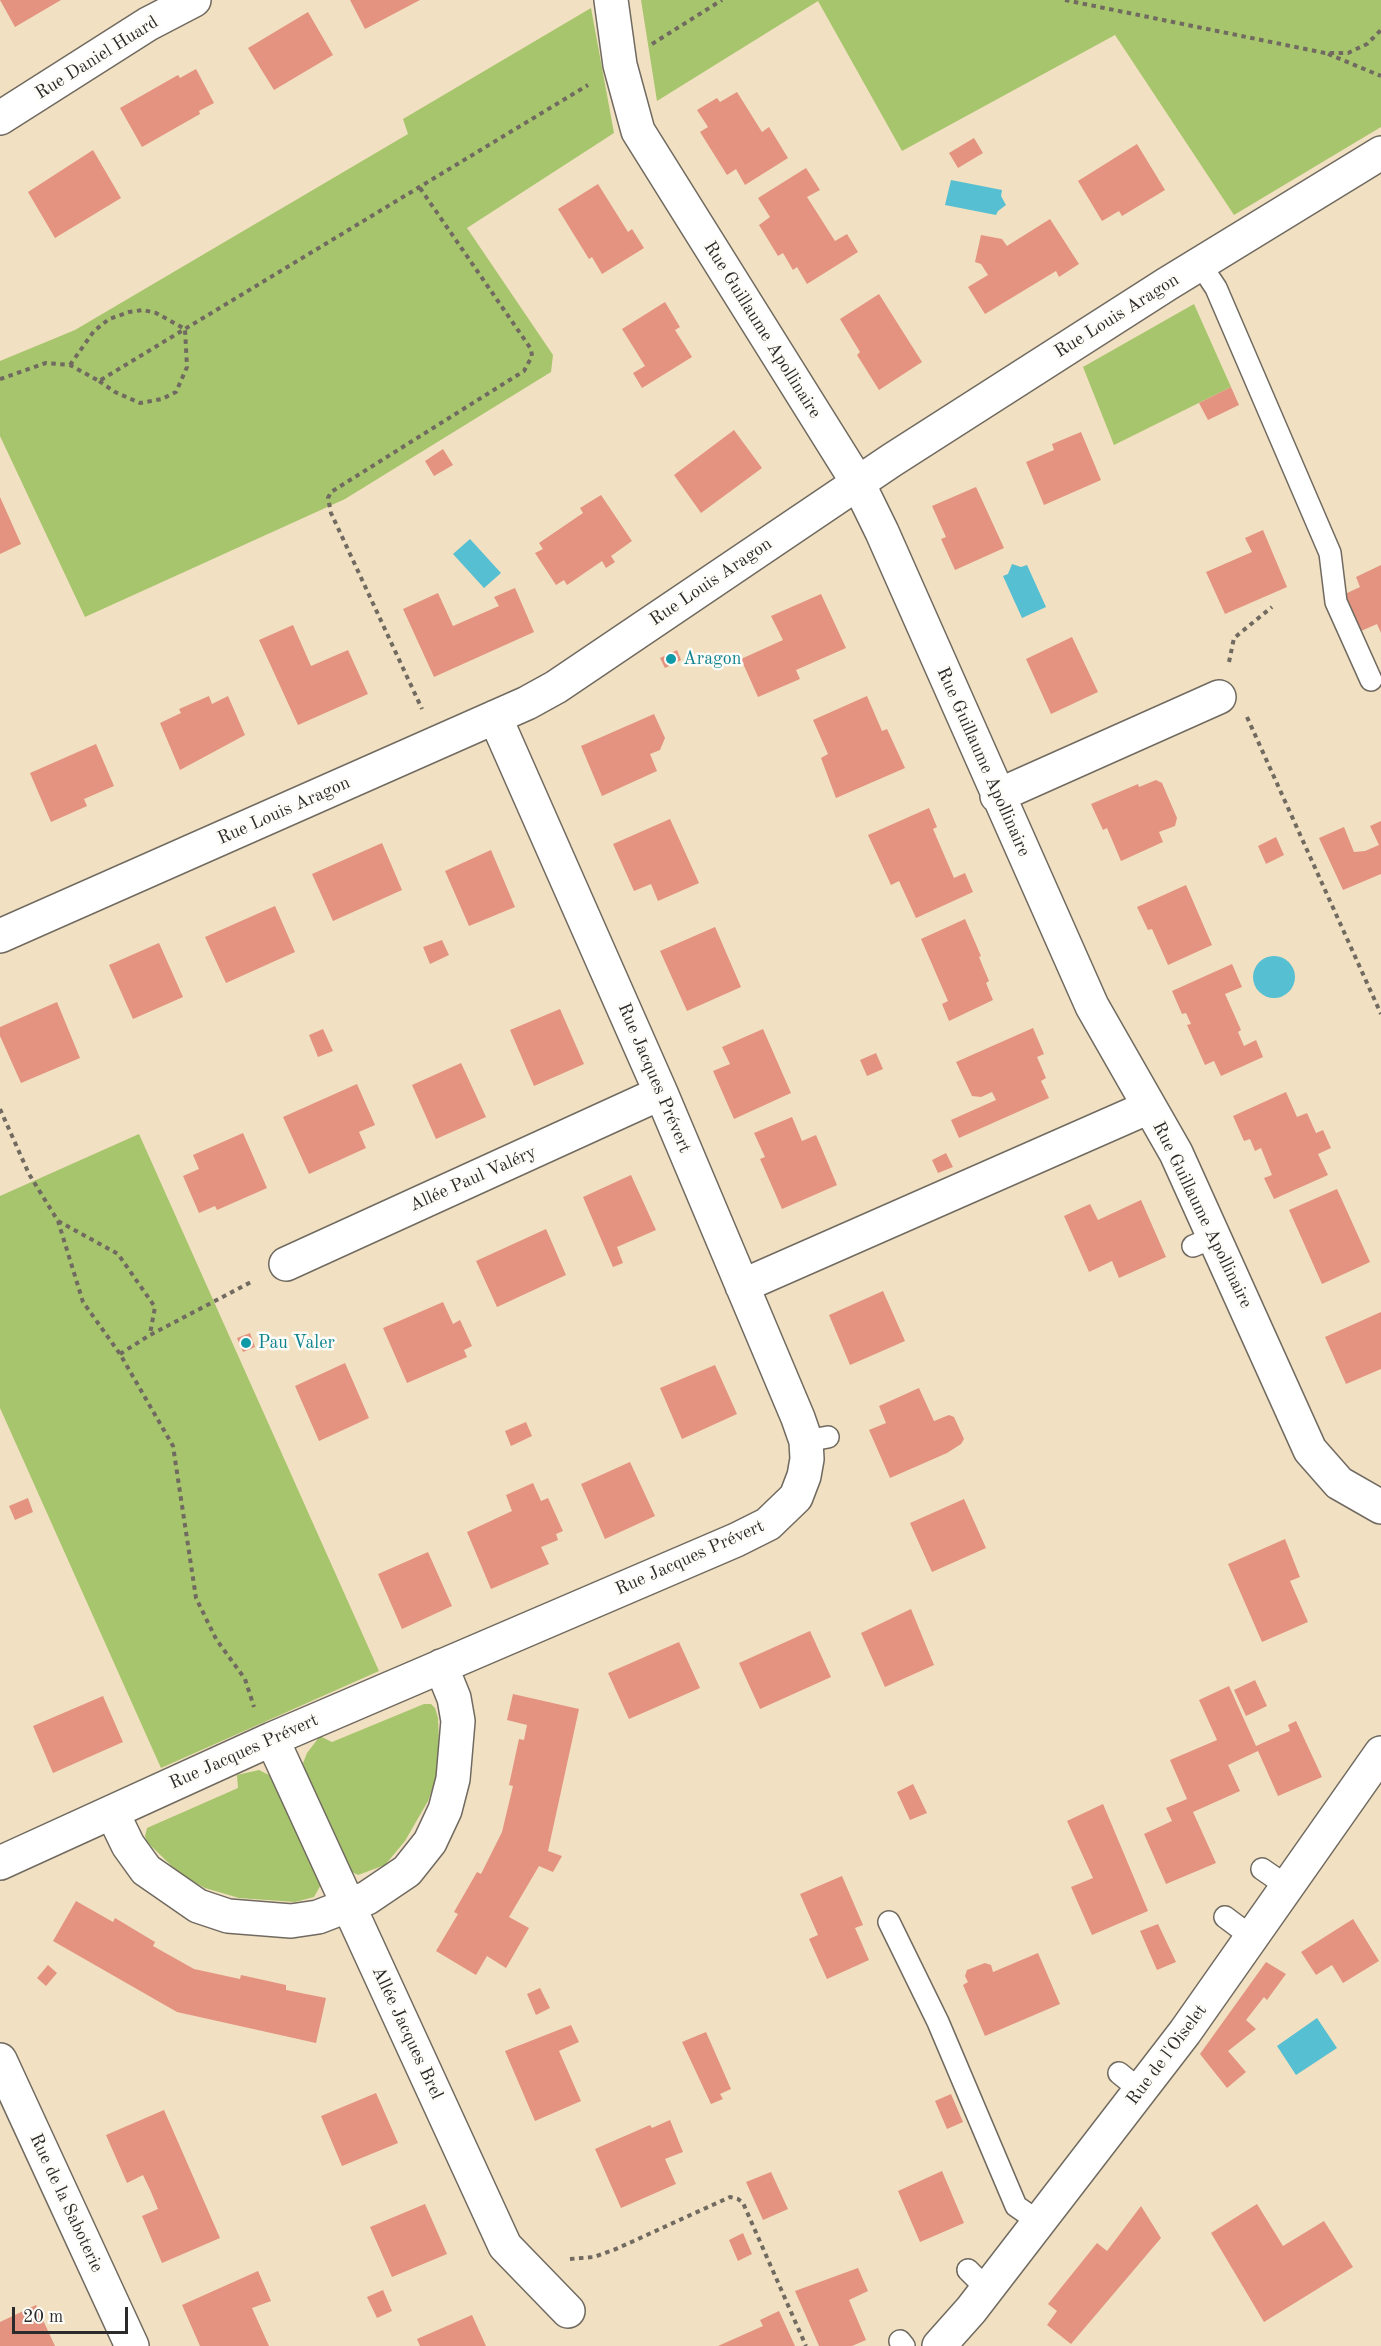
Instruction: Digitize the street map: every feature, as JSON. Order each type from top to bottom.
[{"type":"street","name":"Rue Daniel Huard","points":[[0,118],[148,24],[195,0]]},
{"type":"street","name":"Rue Guillaume Apollinaire","points":[[611,0],[620,65],[632,113],[646,147],[858,483],[882,532],[1092,1006],[1176,1153],[1204,1242],[1310,1450],[1339,1483],[1381,1507]]},
{"type":"street","name":"Rue Louis Aragon","points":[[0,936],[438,743],[556,687],[858,483],[1200,264],[1381,153]]},
{"type":"street","points":[[997,796],[1228,694]]},
{"type":"street","name":"Rue Jacques Prévert","points":[[0,1863],[272,1739],[768,1524],[796,1497],[817,1439],[798,1418],[661,1094],[495,717]]},
{"type":"street","name":"Allée Paul Valéry","points":[[286,1264],[661,1094]]},
{"type":"street","points":[[742,1286],[1149,1107]]},
{"type":"street","points":[[112,1812],[128,1845],[147,1870],[168,1888],[198,1906],[228,1916],[291,1921],[318,1917],[349,1906],[383,1890],[406,1871],[430,1842],[445,1810],[453,1779],[458,1720],[454,1698],[441,1666]]},
{"type":"street","name":"Allée Jacques Brel","points":[[272,1739],[505,2246],[567,2311]]},
{"type":"street","name":"Rue de l'Oiselet","points":[[939,2346],[977,2280],[1039,2222],[1130,2082],[1253,1938],[1381,1753]]},
{"type":"street","name":"Rue de la Saboterie","points":[[0,2060],[132,2346]]},
{"type":"lane","points":[[1200,264],[1216,288],[1330,553],[1336,602],[1371,680]]},
{"type":"lane","points":[[1262,1869],[1288,1887]]},
{"type":"lane","points":[[1225,1917],[1253,1938]]},
{"type":"lane","points":[[889,1922],[938,2022],[1016,2206],[1039,2222]]},
{"type":"path","points":[[99,381],[420,188],[722,0]]},
{"type":"path","points":[[1065,0],[1325,52],[1348,53],[1367,44],[1381,30]]},
{"type":"path","points":[[1325,52],[1381,76]]},
{"type":"path","points":[[420,188],[531,349],[532,356],[524,371],[331,492],[328,498],[331,513],[438,743]]},
{"type":"path","points":[[70,365],[94,332],[109,319],[129,312],[143,310],[156,313],[185,329]]},
{"type":"path","points":[[0,379],[46,363],[70,365],[115,392],[140,403],[162,399],[176,392],[187,367],[185,329]]},
{"type":"path","points":[[1272,607],[1234,638],[1228,658],[1228,694],[1381,1014]]},
{"type":"path","points":[[0,1109],[29,1174],[57,1221],[82,1302],[120,1354],[172,1446],[196,1598],[216,1638],[245,1679],[260,1724],[272,1739]]},
{"type":"path","points":[[57,1221],[118,1254],[155,1307],[150,1335]]},
{"type":"path","points":[[120,1354],[150,1335],[286,1264]]},
{"type":"path","points":[[523,2264],[594,2257],[730,2197],[738,2199],[743,2203],[806,2346]]},
{"type":"green space","points":[[641,0],[1381,0],[1381,127],[1234,215],[1115,35],[902,151],[818,1],[657,101]]},
{"type":"green space","points":[[591,8],[614,133],[467,228],[553,355],[551,372],[345,499],[85,617],[0,436],[0,361],[75,330],[408,134],[403,119]]},
{"type":"green space","points":[[1194,304],[1231,387],[1114,445],[1083,367]]},
{"type":"green space","points":[[139,1134],[379,1671],[161,1768],[0,1408],[0,1196]]},
{"type":"green space","points":[[424,1704],[431,1704],[435,1708],[438,1718],[438,1773],[428,1801],[405,1841],[385,1865],[358,1875],[350,1871],[307,1778],[303,1763],[307,1753],[320,1736],[332,1742]]},
{"type":"green space","points":[[259,1770],[277,1779],[323,1881],[314,1897],[295,1902],[239,1898],[205,1888],[180,1874],[147,1842],[145,1836],[147,1828],[238,1788],[237,1775]]},
{"type":"water","points":[[951,180],[1002,190],[1001,196],[1006,205],[996,215],[945,205]]},
{"type":"water","points":[[470,539],[501,573],[484,588],[453,554]]},
{"type":"water","points":[[1012,564],[1021,567],[1027,565],[1046,607],[1022,618],[1003,576],[1008,574]]},
{"type":"water","points":[[1274,956],[1282,957],[1289,962],[1294,969],[1294,985],[1289,992],[1282,997],[1274,998],[1266,997],[1259,992],[1254,985],[1253,977],[1254,969],[1259,962],[1266,957]]},
{"type":"water","points":[[1317,2018],[1337,2048],[1296,2075],[1277,2046]]},
{"type":"building","points":[[0,0],[61,0],[15,27]]},
{"type":"building","points":[[350,0],[420,0],[365,29]]},
{"type":"building","points":[[308,12],[333,55],[274,90],[248,48]]},
{"type":"building","points":[[196,69],[214,103],[199,111],[200,114],[142,147],[120,108],[178,75],[180,78]]},
{"type":"building","points":[[737,92],[762,132],[769,127],[788,158],[745,185],[736,169],[727,175],[700,132],[708,127],[697,110],[717,98],[720,102]]},
{"type":"building","points":[[974,138],[983,153],[958,168],[949,153]]},
{"type":"building","points":[[1137,144],[1165,190],[1122,216],[1119,211],[1102,221],[1078,181]]},
{"type":"building","points":[[93,150],[121,198],[55,238],[28,192]]},
{"type":"building","points":[[806,168],[820,190],[807,197],[835,241],[847,234],[858,252],[807,284],[797,267],[793,270],[783,253],[778,256],[759,225],[770,217],[758,198]]},
{"type":"building","points":[[598,184],[628,232],[632,229],[644,248],[602,274],[592,257],[589,259],[558,209]]},
{"type":"building","points":[[1050,219],[1079,264],[1059,277],[1056,271],[985,314],[968,287],[988,275],[981,264],[975,262],[981,235],[1002,239],[1007,246]]},
{"type":"building","points":[[879,294],[922,362],[879,390],[857,355],[860,352],[840,319]]},
{"type":"building","points":[[665,302],[680,327],[675,330],[692,357],[642,388],[633,373],[645,366],[622,329]]},
{"type":"building","points":[[1231,387],[1239,405],[1208,420],[1199,403]]},
{"type":"building","points":[[734,430],[762,468],[701,513],[674,475]]},
{"type":"building","points":[[1081,432],[1101,480],[1044,505],[1026,462],[1054,450],[1052,444]]},
{"type":"building","points":[[443,449],[453,465],[434,476],[425,461]]},
{"type":"building","points":[[976,487],[1004,548],[955,570],[941,539],[946,537],[932,506]]},
{"type":"building","points":[[601,495],[632,541],[611,556],[615,562],[606,568],[602,561],[567,585],[564,580],[556,585],[535,553],[543,549],[539,543],[583,513],[580,508]]},
{"type":"building","points":[[0,497],[21,544],[0,554]]},
{"type":"building","points":[[1263,530],[1287,587],[1225,614],[1206,572],[1252,552],[1245,538]]},
{"type":"building","points":[[1381,565],[1381,633],[1377,624],[1361,631],[1345,594],[1360,587],[1356,577]]},
{"type":"building","points":[[515,588],[534,632],[434,677],[403,609],[438,593],[453,626],[499,606],[494,597]]},
{"type":"building","points":[[821,594],[846,648],[796,670],[800,679],[758,697],[741,659],[783,640],[771,616]]},
{"type":"building","points":[[293,625],[311,666],[348,650],[368,694],[298,725],[259,640]]},
{"type":"building","points":[[1072,637],[1098,692],[1051,714],[1026,659]]},
{"type":"building","name":"Aragon","points":[[677,650],[681,660],[665,668],[660,658]]},
{"type":"building","points":[[209,696],[212,704],[228,696],[245,735],[180,770],[160,723],[181,713],[179,709]]},
{"type":"building","points":[[867,696],[882,731],[887,729],[905,768],[836,798],[821,758],[828,754],[813,720]]},
{"type":"building","points":[[654,714],[665,738],[660,750],[650,754],[657,771],[602,796],[581,746]]},
{"type":"building","points":[[96,744],[114,786],[84,799],[87,806],[51,822],[30,773]]},
{"type":"building","points":[[1156,780],[1162,783],[1177,818],[1175,826],[1159,832],[1163,842],[1121,861],[1107,828],[1103,830],[1091,804],[1138,784],[1139,787]]},
{"type":"building","points":[[929,808],[937,827],[933,829],[954,878],[965,873],[973,892],[916,918],[899,881],[891,885],[868,835]]},
{"type":"building","points":[[670,819],[699,883],[658,901],[651,884],[634,891],[613,844]]},
{"type":"building","points":[[1381,821],[1381,874],[1343,890],[1319,838],[1344,827],[1354,852],[1365,851],[1379,845],[1370,826]]},
{"type":"building","points":[[1276,837],[1284,855],[1266,864],[1258,846]]},
{"type":"building","points":[[382,843],[402,890],[333,921],[312,874]]},
{"type":"building","points":[[491,850],[515,907],[469,926],[445,871]]},
{"type":"building","points":[[1186,885],[1212,945],[1168,965],[1152,929],[1148,930],[1137,907]]},
{"type":"building","points":[[275,906],[295,952],[226,983],[205,937]]},
{"type":"building","points":[[965,919],[981,956],[979,957],[989,981],[986,983],[993,1000],[949,1021],[942,1004],[948,1001],[921,939]]},
{"type":"building","points":[[715,927],[741,987],[687,1011],[660,951]]},
{"type":"building","points":[[442,940],[449,955],[430,964],[423,947]]},
{"type":"building","points":[[159,943],[183,997],[133,1019],[109,965]]},
{"type":"building","points":[[1232,964],[1242,987],[1225,994],[1241,1030],[1238,1032],[1244,1046],[1256,1040],[1263,1057],[1221,1076],[1214,1061],[1205,1065],[1187,1025],[1191,1024],[1186,1013],[1182,1014],[1172,991]]},
{"type":"building","points":[[57,1002],[80,1058],[21,1083],[0,1036],[0,1027]]},
{"type":"building","points":[[560,1009],[584,1064],[534,1086],[510,1030]]},
{"type":"building","points":[[1033,1028],[1044,1054],[1037,1057],[1046,1078],[1041,1081],[1049,1098],[959,1138],[951,1120],[996,1100],[992,1092],[981,1097],[972,1096],[956,1062]]},
{"type":"building","points":[[323,1029],[333,1051],[318,1057],[309,1035]]},
{"type":"building","points":[[763,1029],[791,1093],[734,1119],[713,1071],[730,1064],[722,1047]]},
{"type":"building","points":[[876,1053],[883,1069],[867,1076],[860,1060]]},
{"type":"building","points":[[461,1063],[486,1117],[436,1139],[412,1085]]},
{"type":"building","points":[[357,1084],[375,1125],[359,1132],[366,1148],[309,1174],[283,1117]]},
{"type":"building","points":[[1286,1092],[1297,1117],[1307,1113],[1316,1133],[1323,1130],[1331,1148],[1318,1154],[1328,1175],[1274,1199],[1264,1178],[1272,1175],[1261,1148],[1255,1151],[1250,1139],[1244,1141],[1233,1116]]},
{"type":"building","points":[[792,1117],[802,1141],[816,1135],[837,1185],[782,1209],[760,1159],[765,1157],[754,1133]]},
{"type":"building","points":[[243,1133],[267,1188],[217,1210],[215,1206],[199,1213],[183,1176],[199,1169],[193,1155]]},
{"type":"building","points":[[946,1153],[953,1167],[938,1173],[932,1160]]},
{"type":"building","points":[[631,1175],[656,1230],[617,1247],[623,1263],[613,1267],[583,1197]]},
{"type":"building","points":[[1337,1189],[1370,1262],[1322,1284],[1289,1210]]},
{"type":"building","points":[[1141,1200],[1166,1257],[1119,1278],[1112,1261],[1089,1272],[1064,1216],[1090,1204],[1098,1220]]},
{"type":"building","points":[[546,1229],[566,1275],[497,1307],[476,1261]]},
{"type":"building","points":[[883,1291],[905,1341],[850,1365],[829,1315]]},
{"type":"building","points":[[443,1302],[453,1324],[460,1320],[472,1346],[464,1350],[467,1357],[407,1383],[383,1328]]},
{"type":"building","points":[[1381,1312],[1381,1369],[1346,1384],[1325,1337]]},
{"type":"building","name":"Pau Valer","points":[[250,1333],[255,1347],[243,1352],[237,1338]]},
{"type":"building","points":[[345,1363],[369,1418],[319,1441],[295,1386]]},
{"type":"building","points":[[715,1365],[737,1414],[682,1439],[660,1388]]},
{"type":"building","points":[[919,1388],[934,1421],[949,1415],[954,1417],[964,1439],[961,1444],[947,1453],[890,1478],[869,1430],[886,1423],[879,1406]]},
{"type":"building","points":[[526,1422],[532,1436],[511,1446],[505,1431]]},
{"type":"building","points":[[630,1462],[655,1516],[605,1539],[581,1484]]},
{"type":"building","points":[[533,1483],[541,1501],[548,1498],[563,1531],[556,1534],[558,1540],[541,1547],[549,1564],[491,1589],[467,1532],[512,1511],[506,1495]]},
{"type":"building","points":[[28,1498],[33,1512],[15,1520],[9,1506]]},
{"type":"building","points":[[964,1499],[986,1548],[932,1572],[910,1523]]},
{"type":"building","points":[[1285,1539],[1300,1577],[1290,1581],[1308,1622],[1262,1642],[1228,1564]]},
{"type":"building","points":[[428,1552],[452,1606],[402,1629],[378,1574]]},
{"type":"building","points":[[911,1609],[934,1665],[885,1687],[861,1633]]},
{"type":"building","points":[[810,1631],[831,1677],[760,1709],[739,1663]]},
{"type":"building","points":[[679,1642],[700,1688],[629,1719],[608,1673]]},
{"type":"building","points":[[1255,1680],[1267,1706],[1246,1716],[1234,1690]]},
{"type":"building","points":[[1229,1686],[1256,1746],[1290,1731],[1288,1725],[1296,1721],[1322,1777],[1278,1796],[1258,1751],[1228,1765],[1240,1791],[1193,1812],[1216,1863],[1166,1884],[1144,1834],[1172,1821],[1166,1808],[1187,1799],[1170,1760],[1217,1740],[1199,1700]]},
{"type":"building","points":[[513,1694],[579,1709],[548,1851],[562,1856],[553,1872],[539,1866],[509,1917],[529,1928],[506,1968],[487,1956],[476,1975],[436,1951],[458,1914],[454,1912],[477,1872],[481,1874],[502,1832],[513,1786],[509,1785],[519,1739],[524,1740],[527,1725],[507,1720]]},
{"type":"building","points":[[103,1696],[123,1742],[53,1773],[33,1726]]},
{"type":"building","points":[[913,1784],[927,1813],[910,1820],[897,1792]]},
{"type":"building","points":[[1103,1804],[1148,1911],[1092,1935],[1071,1887],[1093,1878],[1067,1821]]},
{"type":"building","points":[[842,1876],[863,1925],[855,1928],[869,1960],[827,1979],[809,1939],[818,1935],[800,1894]]},
{"type":"building","points":[[76,1901],[113,1922],[115,1918],[155,1942],[153,1946],[194,1969],[240,1979],[241,1975],[286,1985],[286,1990],[326,1998],[316,2043],[177,2012],[53,1941]]},
{"type":"building","points":[[1353,1919],[1379,1961],[1343,1983],[1332,1965],[1316,1975],[1301,1952]]},
{"type":"building","points":[[1158,1924],[1176,1962],[1157,1970],[1140,1931]]},
{"type":"building","points":[[1038,1953],[1060,2004],[985,2036],[963,1985],[968,1982],[965,1976],[967,1970],[985,1963],[991,1965],[993,1972]]},
{"type":"building","points":[[1266,1962],[1286,1974],[1267,2000],[1264,1997],[1246,2020],[1256,2029],[1228,2051],[1246,2072],[1227,2088],[1200,2054]]},
{"type":"building","points":[[48,1965],[57,1973],[46,1986],[37,1978]]},
{"type":"building","points":[[540,1988],[550,2008],[536,2015],[527,1994]]},
{"type":"building","points":[[571,2025],[579,2042],[559,2051],[581,2101],[535,2121],[505,2051]]},
{"type":"building","points":[[706,2032],[731,2089],[720,2094],[723,2099],[711,2104],[682,2042]]},
{"type":"building","points":[[376,2093],[398,2143],[342,2166],[321,2116]]},
{"type":"building","points":[[951,2094],[963,2122],[947,2129],[935,2101]]},
{"type":"building","points":[[164,2110],[220,2238],[162,2263],[142,2216],[158,2209],[151,2192],[143,2175],[127,2183],[106,2135]]},
{"type":"building","points":[[670,2120],[683,2152],[665,2159],[676,2184],[621,2208],[595,2149],[650,2125],[652,2128]]},
{"type":"building","points":[[942,2171],[964,2223],[920,2242],[898,2191]]},
{"type":"building","points":[[771,2172],[788,2209],[763,2220],[746,2182]]},
{"type":"building","points":[[425,2204],[447,2254],[392,2277],[370,2227]]},
{"type":"building","points":[[1257,2204],[1283,2246],[1324,2221],[1353,2267],[1264,2322],[1211,2233]]},
{"type":"building","points":[[1141,2206],[1161,2238],[1071,2344],[1047,2325],[1057,2311],[1048,2304],[1097,2243],[1107,2251]]},
{"type":"building","points":[[743,2233],[752,2254],[738,2261],[729,2240]]},
{"type":"building","points":[[858,2268],[868,2291],[849,2300],[866,2340],[852,2346],[819,2346],[795,2291]]},
{"type":"building","points":[[258,2271],[271,2301],[252,2308],[269,2346],[200,2346],[182,2305]]},
{"type":"building","points":[[383,2290],[392,2311],[377,2318],[367,2297]]},
{"type":"building","points":[[36,2305],[55,2346],[0,2346],[0,2322]]},
{"type":"building","points":[[779,2311],[795,2346],[718,2346],[763,2326],[760,2320]]},
{"type":"building","points":[[472,2315],[486,2346],[420,2346],[417,2339]]},
{"type":"place","name":"Aragon","points":[[671,659]]},
{"type":"place","name":"Pau Valer","points":[[246,1343]]}]
